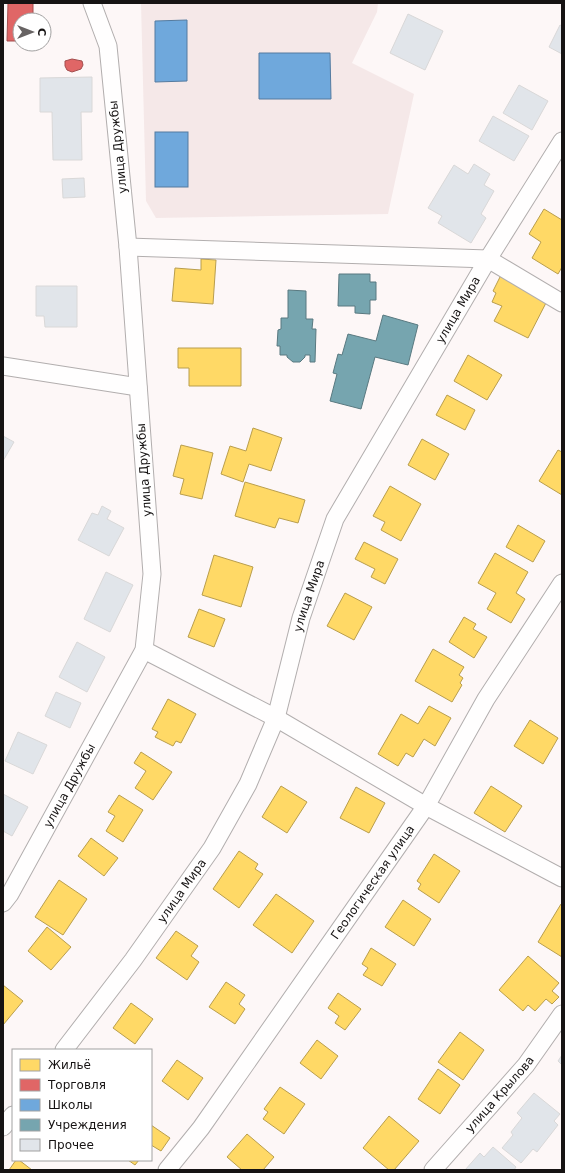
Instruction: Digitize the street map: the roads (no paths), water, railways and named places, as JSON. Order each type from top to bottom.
[{"type":"street","name":"улица Дружбы","points":[[3,903],[10,894],[144,650],[152,574],[128,247],[108,46],[92,3]]},
{"type":"street","name":"улица Мира","points":[[65,1049],[133,960],[212,848],[248,784],[276,718],[301,618],[334,518],[488,259],[562,141]]},
{"type":"street","points":[[128,247],[488,259],[562,303]]},
{"type":"street","points":[[3,366],[138,387]]},
{"type":"street","name":"Геологическая улица","points":[[167,1170],[201,1128],[426,806],[486,699],[562,583]]},
{"type":"street","points":[[144,650],[276,718],[426,806],[562,878]]},
{"type":"street","name":"улица Крылова","points":[[433,1170],[526,1065],[562,1014]]},
{"type":"street","points":[[3,1127],[12,1115]]}]
